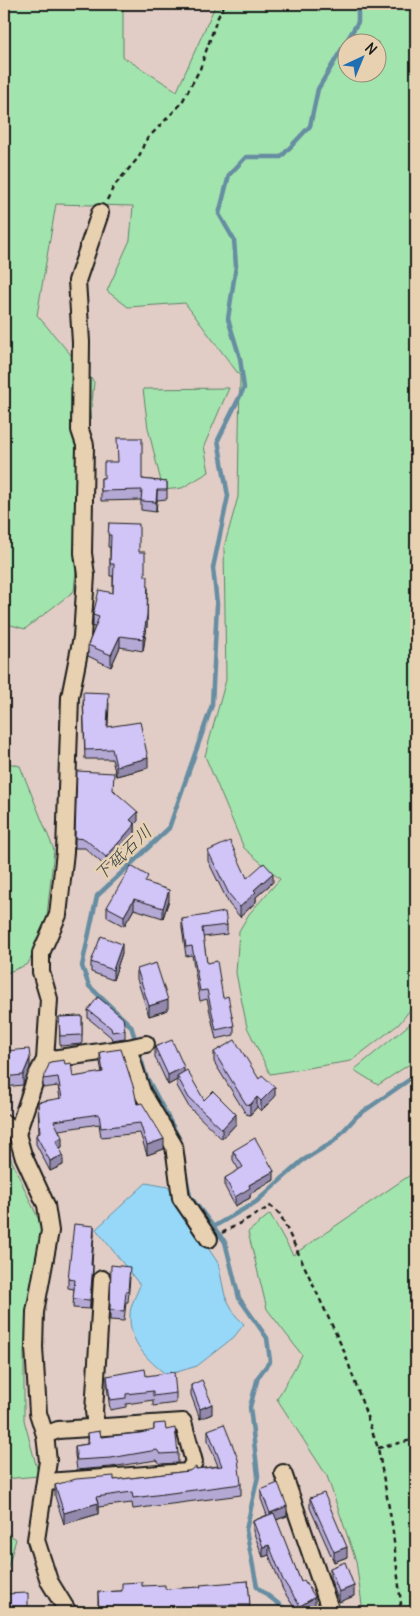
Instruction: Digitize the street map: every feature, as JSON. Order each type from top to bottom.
[{"type":"street","points":[[17,1134],[36,1077],[45,1060],[48,999],[41,972],[41,953],[58,915],[65,852],[70,697],[82,637],[86,575],[83,553],[85,446],[80,430],[81,342],[77,281],[100,212]]},
{"type":"street","points":[[45,1060],[146,1044]]},
{"type":"street","points":[[128,1048],[142,1092],[174,1146],[182,1198],[210,1239]]},
{"type":"street","points":[[4,1123],[17,1134],[23,1155],[46,1205],[50,1231],[35,1312],[34,1347],[38,1413],[46,1435],[48,1461],[36,1540],[49,1580],[68,1612]]},
{"type":"street","points":[[96,1427],[94,1411],[102,1279]]},
{"type":"street","points":[[46,1435],[58,1430],[183,1422],[194,1462],[188,1472],[46,1482]]},
{"type":"street","points":[[283,1473],[331,1612]]},
{"type":"path","points":[[100,212],[114,186],[139,157],[145,141],[181,104],[200,69],[217,19],[225,4]]},
{"type":"path","points":[[225,1231],[271,1206],[280,1214],[344,1351],[378,1448],[392,1524],[401,1604],[393,1612]]},
{"type":"path","points":[[378,1448],[416,1439]]},
{"type":"green space","points":[[4,4],[123,4],[123,57],[177,91],[216,4],[416,4],[416,1002],[399,1024],[351,1061],[270,1074],[247,1027],[236,973],[239,931],[249,914],[280,879],[244,848],[205,756],[226,680],[224,547],[238,497],[240,376],[185,303],[128,307],[107,291],[130,240],[133,206],[56,204],[37,315],[94,382],[74,591],[25,629],[4,623]]},
{"type":"green space","points":[[229,388],[204,446],[209,472],[182,488],[163,490],[148,428],[143,389]]},
{"type":"green space","points":[[4,762],[20,766],[54,850],[46,925],[28,964],[4,974]]},
{"type":"green space","points":[[416,1019],[416,1060],[378,1085],[354,1070]]},
{"type":"green space","points":[[4,1144],[43,1229],[24,1350],[24,1420],[39,1476],[4,1479]]},
{"type":"green space","points":[[416,1171],[416,1612],[363,1612],[356,1561],[327,1476],[277,1399],[302,1355],[267,1309],[248,1232],[270,1214],[293,1255]]},
{"type":"green space","points":[[4,1531],[16,1539],[4,1581]]},
{"type":"water","points":[[146,1183],[168,1187],[218,1263],[225,1296],[236,1316],[244,1324],[234,1337],[197,1366],[167,1375],[146,1357],[136,1342],[130,1325],[132,1303],[140,1285],[96,1229]]},
{"type":"building","points":[[117,438],[142,438],[142,479],[167,482],[167,490],[157,490],[156,502],[141,501],[142,490],[101,491],[101,478],[104,478],[104,462],[118,462]]},
{"type":"building","points":[[109,523],[139,524],[139,552],[145,552],[145,576],[148,576],[147,615],[143,639],[120,636],[111,655],[88,645],[99,617],[93,615],[99,590],[113,593],[114,564],[110,564],[111,535],[108,535]]},
{"type":"building","points":[[83,692],[109,693],[107,727],[140,722],[148,758],[116,766],[112,749],[85,750]]},
{"type":"building","points":[[77,771],[114,773],[113,790],[138,812],[130,820],[135,824],[106,857],[85,839],[75,838]]},
{"type":"building","points":[[230,841],[247,878],[264,863],[273,873],[254,890],[256,892],[240,907],[229,894],[208,851]]},
{"type":"building","points":[[131,866],[148,876],[145,882],[169,890],[163,908],[134,899],[124,916],[107,907]]},
{"type":"building","points":[[225,912],[227,925],[202,928],[207,963],[217,961],[223,998],[228,996],[234,1026],[216,1030],[207,990],[200,991],[192,946],[186,947],[182,919]]},
{"type":"building","points":[[101,936],[122,944],[113,970],[91,962]]},
{"type":"building","points":[[156,963],[168,1000],[149,1006],[137,969]]},
{"type":"building","points":[[98,997],[123,1018],[125,1030],[112,1032],[111,1028],[88,1010]]},
{"type":"building","points":[[82,1016],[82,1035],[60,1036],[59,1017]]},
{"type":"building","points":[[172,1040],[184,1067],[168,1075],[155,1047]]},
{"type":"building","points":[[235,1040],[259,1079],[262,1075],[275,1087],[261,1101],[257,1097],[250,1105],[246,1104],[214,1052]]},
{"type":"building","points":[[29,1049],[30,1058],[23,1075],[4,1077],[5,1051]]},
{"type":"building","points":[[121,1049],[137,1104],[142,1103],[164,1139],[147,1145],[140,1123],[101,1128],[99,1114],[54,1121],[62,1137],[56,1141],[63,1155],[50,1161],[36,1135],[40,1133],[38,1102],[62,1098],[58,1077],[43,1079],[50,1062],[64,1060],[65,1064],[71,1063],[73,1077],[103,1072],[100,1052]]},
{"type":"building","points":[[187,1070],[204,1100],[213,1091],[236,1114],[222,1129],[189,1098],[177,1076]]},
{"type":"building","points":[[255,1138],[274,1171],[249,1185],[250,1188],[235,1197],[225,1178],[243,1167],[233,1151]]},
{"type":"building","points":[[74,1224],[94,1226],[90,1300],[73,1299],[75,1280],[68,1279]]},
{"type":"building","points":[[111,1265],[130,1267],[124,1311],[110,1310]]},
{"type":"building","points":[[145,1369],[146,1376],[174,1372],[176,1393],[153,1396],[153,1391],[126,1394],[126,1398],[110,1400],[107,1376]]},
{"type":"building","points":[[202,1380],[212,1404],[200,1409],[191,1385]]},
{"type":"building","points":[[165,1423],[166,1430],[175,1428],[178,1453],[160,1454],[157,1450],[111,1458],[77,1460],[75,1446],[88,1444],[87,1433],[100,1431],[101,1437],[140,1433],[154,1430],[154,1424]]},
{"type":"building","points":[[224,1424],[238,1459],[241,1484],[133,1498],[132,1492],[96,1497],[98,1503],[64,1513],[55,1485],[76,1479],[114,1476],[114,1480],[189,1471],[196,1467],[196,1469],[222,1466],[208,1430]]},
{"type":"building","points":[[278,1483],[287,1506],[270,1513],[261,1490]]},
{"type":"building","points":[[324,1493],[347,1547],[334,1552],[310,1498]]},
{"type":"building","points":[[274,1513],[301,1582],[304,1580],[315,1597],[300,1606],[283,1580],[269,1545],[263,1547],[253,1521]]},
{"type":"building","points":[[345,1562],[354,1586],[339,1592],[330,1568]]},
{"type":"building","points":[[248,1581],[250,1605],[196,1605],[196,1608],[144,1609],[144,1612],[99,1612],[98,1592],[122,1591],[122,1583],[142,1582],[142,1586],[165,1585],[165,1589]]},
{"type":"building","points":[[28,1593],[28,1612],[4,1612],[4,1594]]},
{"type":"waterway","name":"下砥石川","points":[[136,1042],[131,1026],[89,986],[82,966],[97,896],[169,828],[212,705],[217,604],[213,568],[228,496],[218,440],[244,388],[240,358],[228,319],[236,266],[234,240],[219,214],[229,175],[246,157],[281,157],[310,126],[318,89],[358,22],[358,4]]},
{"type":"waterway","name":"下砥石川","points":[[138,1049],[146,1076],[179,1138],[180,1145]]},
{"type":"waterway","points":[[213,1227],[256,1202],[302,1161],[334,1141],[357,1116],[416,1075]]},
{"type":"waterway","name":"下砥石川","points":[[185,1172],[190,1196],[225,1242],[239,1298],[267,1338],[270,1361],[258,1377],[250,1407],[258,1476],[246,1530],[257,1587],[289,1612]]}]
